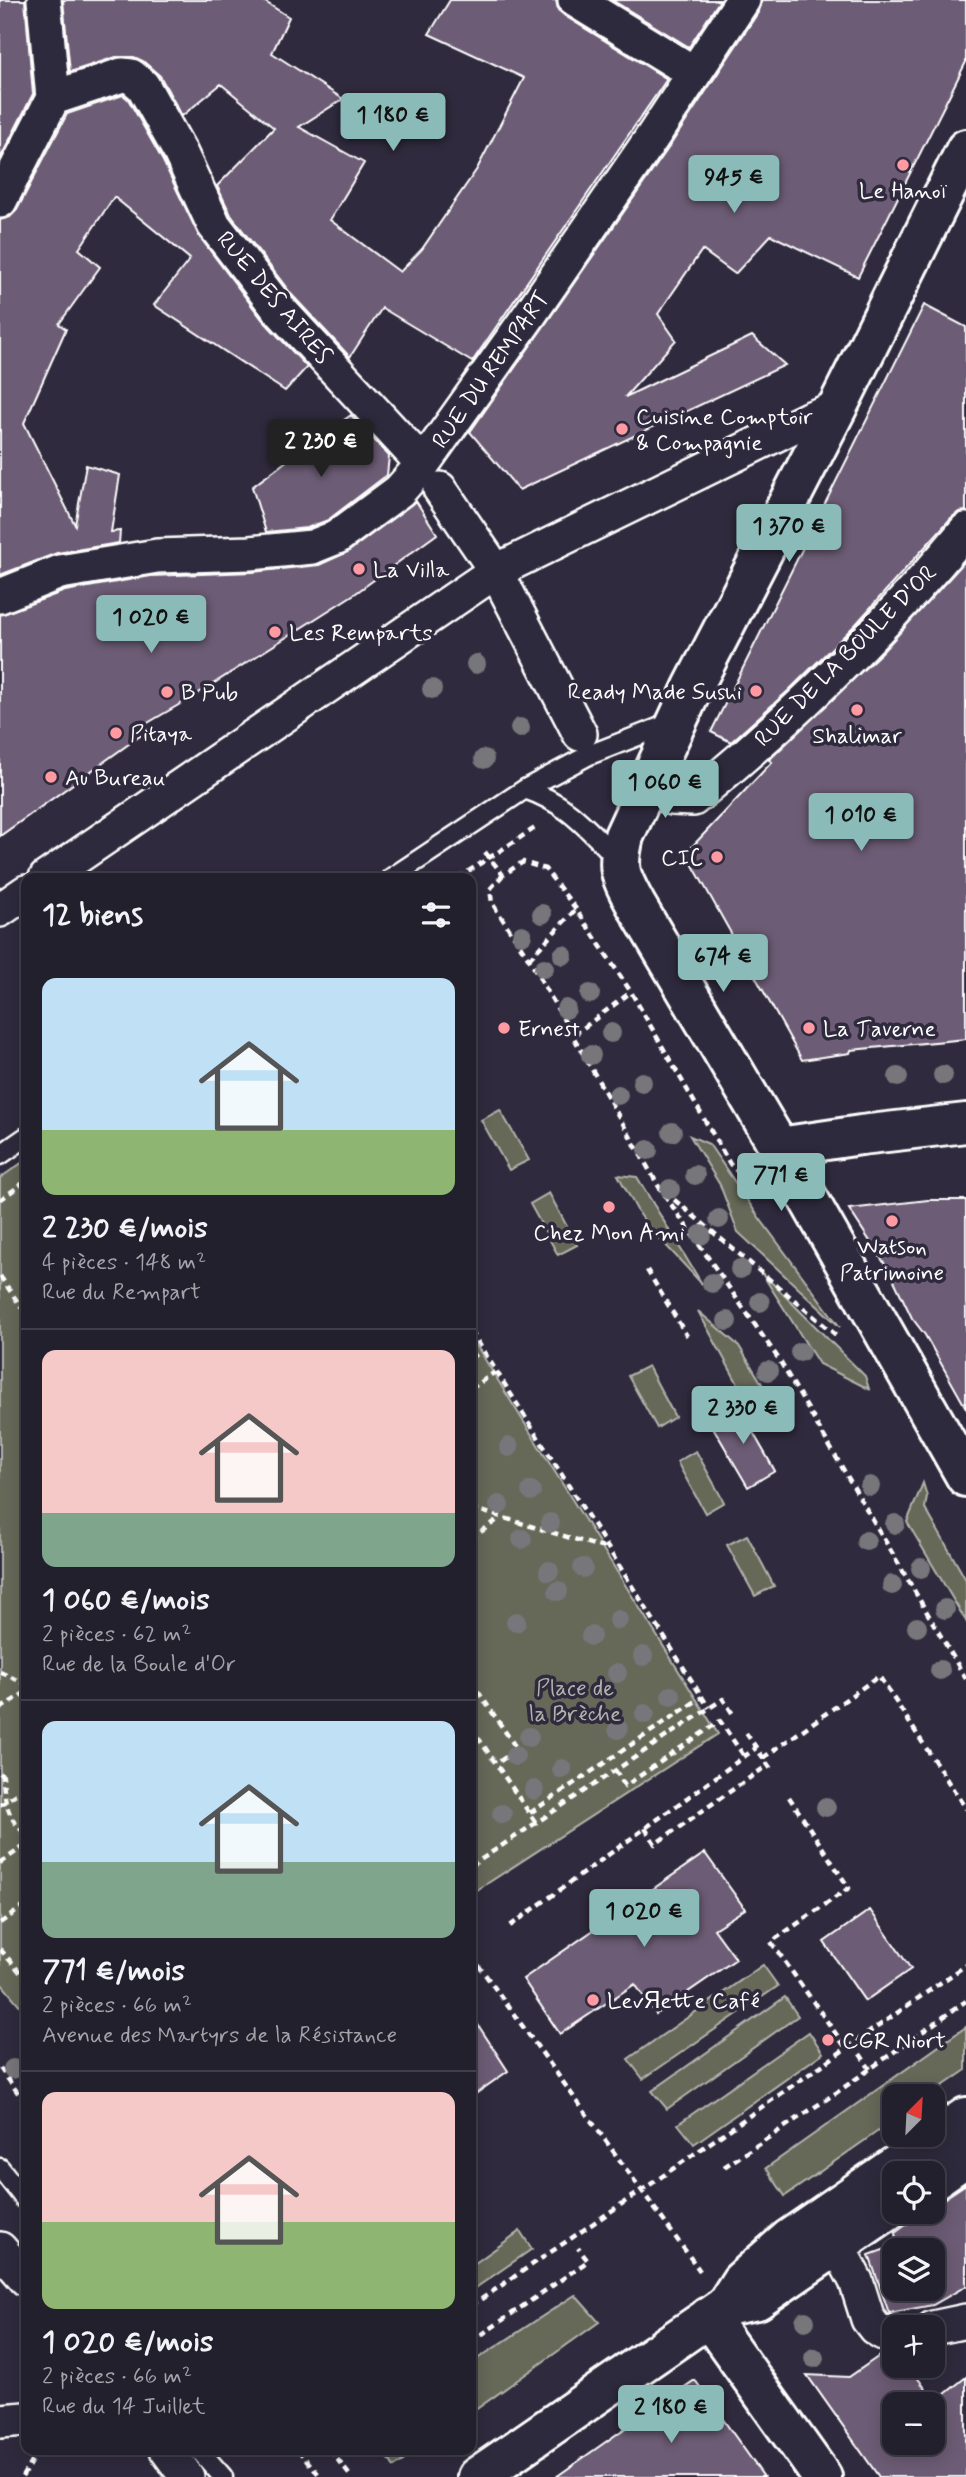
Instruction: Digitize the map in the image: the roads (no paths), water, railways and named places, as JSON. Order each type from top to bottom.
[{"type":"main road","points":[[966,149],[837,408],[710,651],[624,836],[618,860],[624,882],[636,905],[779,1147],[966,1477]]},
{"type":"main road","points":[[779,1147],[966,1123]]},
{"type":"main road","points":[[477,2477],[717,2312],[741,2281],[789,2239],[966,2117]]},
{"type":"main road","points":[[945,2172],[966,2157]]},
{"type":"main road","points":[[717,2312],[757,2300],[882,2214]]},
{"type":"main road","points":[[717,2312],[822,2477]]},
{"type":"street","points":[[0,201],[53,98],[44,0]]},
{"type":"street","points":[[575,0],[694,73]]},
{"type":"street","name":"RUE DU REMPART","points":[[0,596],[60,572],[157,556],[250,553],[312,547],[337,537],[399,491],[432,476],[558,274],[743,0]]},
{"type":"street","name":"RUE DES AIRES","points":[[53,98],[122,75],[131,76],[143,86],[180,152],[214,225],[277,307],[432,476],[496,571],[580,734]]},
{"type":"street","points":[[53,873],[496,571],[797,424],[837,408]]},
{"type":"street","name":"RUE DE LA BOULE D'OR","points":[[649,784],[671,798],[693,799],[813,693],[895,610],[966,530]]},
{"type":"street","points":[[0,910],[21,895]]},
{"type":"street","points":[[837,2245],[856,2281],[868,2319],[874,2328],[882,2332]]},
{"type":"street","points":[[0,2249],[21,2273]]},
{"type":"street","points":[[945,2325],[966,2320]]},
{"type":"street","points":[[0,2421],[21,2419]]},
{"type":"street","points":[[171,2455],[187,2477]]},
{"type":"lane","points":[[399,873],[525,789],[589,755],[679,720]]},
{"type":"lane","points":[[525,789],[566,808],[618,860]]},
{"type":"lane","points":[[0,1155],[21,1140]]},
{"type":"lane","points":[[0,2168],[21,2195]]},
{"type":"lane","points":[[203,2455],[223,2477]]},
{"type":"place","name":"Le Hanoï","points":[[903,165]]},
{"type":"place","name":"Cuisine Comptoir & Compagnie","points":[[622,429]]},
{"type":"place","name":"La Villa","points":[[359,569]]},
{"type":"place","name":"Les Remparts","points":[[275,632]]},
{"type":"place","name":"Ready Made Sushi","points":[[756,691]]},
{"type":"place","name":"B Pub","points":[[167,692]]},
{"type":"place","name":"Shalimar","points":[[857,710]]},
{"type":"place","name":"Pitaya","points":[[116,733]]},
{"type":"place","name":"Au Bureau","points":[[51,777]]},
{"type":"place","name":"CIC","points":[[717,857]]},
{"type":"place","name":"Ernest","points":[[504,1028]]},
{"type":"place","name":"La Taverne","points":[[809,1028]]},
{"type":"place","name":"Chez Mon Ami","points":[[609,1207]]},
{"type":"place","name":"Watson Patrimoine","points":[[892,1221]]},
{"type":"place","name":"LevЯette Café","points":[[593,2000]]},
{"type":"place","name":"CGR Niort","points":[[828,2040]]},
{"type":"park label","name":"Place de la Brèche","points":[[575,1700]]}]
